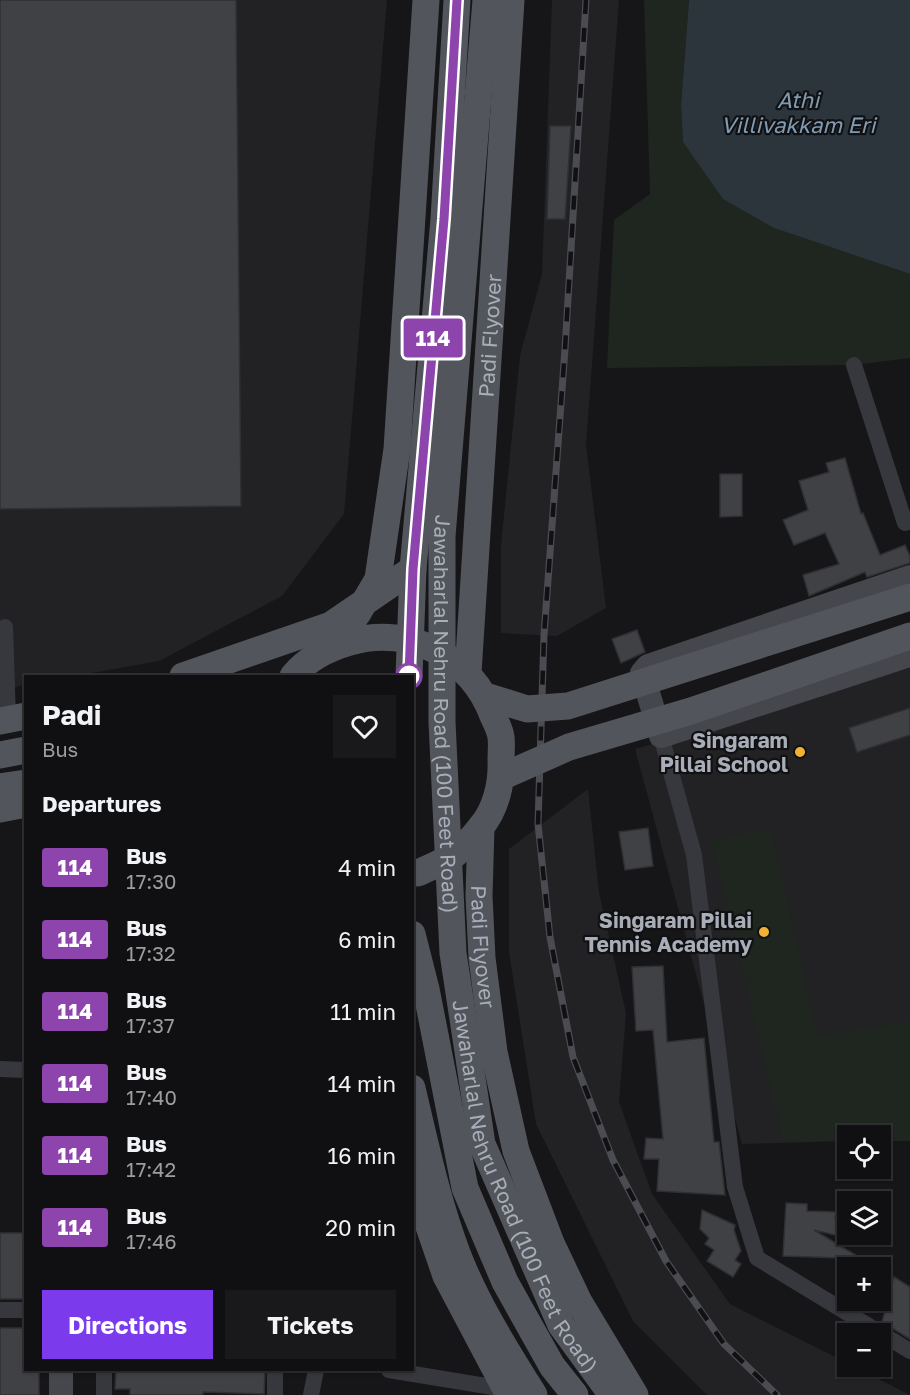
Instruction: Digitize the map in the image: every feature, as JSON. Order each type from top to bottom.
[{"type":"main road","name":"Padi Flyover","points":[[333,647],[358,614],[378,579],[397,449],[426,0]]},
{"type":"main road","name":"Jawaharlal Nehru Road (100 Feet Road)","points":[[409,675],[413,569],[444,219],[457,0]]},
{"type":"main road","name":"Jawaharlal Nehru Road (100 Feet Road)","points":[[486,0],[442,536],[442,723],[453,953],[482,1144],[561,1325],[612,1395]]},
{"type":"main road","name":"Padi Flyover","points":[[468,673],[511,0]]},
{"type":"main road","points":[[186,675],[331,625],[413,569]]},
{"type":"main road","points":[[486,696],[527,709],[568,706],[910,597]]},
{"type":"main road","points":[[501,777],[569,747],[691,711],[910,636]]},
{"type":"main road","name":"Padi Flyover","points":[[294,675],[299,669],[333,647],[360,639],[390,637],[418,643],[445,655],[468,673],[486,696],[501,735],[501,777],[494,803],[482,826],[454,855],[414,874]]},
{"type":"main road","points":[[0,755],[24,750]]},
{"type":"main road","points":[[0,787],[24,783]]},
{"type":"main road","points":[[0,809],[24,804]]},
{"type":"main road","name":"Padi Flyover","points":[[482,826],[479,896],[482,957],[494,1052],[516,1151],[551,1243],[579,1302],[635,1395]]},
{"type":"main road","name":"Jawaharlal Nehru Road (100 Feet Road)","points":[[414,952],[422,1023],[465,1188],[505,1282],[552,1366],[575,1395]]},
{"type":"main road","points":[[414,1097],[430,1166],[457,1253],[485,1311],[534,1395]]},
{"type":"main road","points":[[414,1183],[446,1276],[506,1392]]},
{"type":"street","points":[[854,365],[905,523],[910,521]]},
{"type":"street","points":[[910,577],[645,668],[642,673],[694,855],[735,1187],[757,1258],[910,1351]]},
{"type":"street","points":[[5,627],[11,719]]},
{"type":"street","points":[[661,736],[910,655]]},
{"type":"street","points":[[0,1069],[24,1070]]},
{"type":"street","points":[[0,1310],[24,1310]]},
{"type":"street","points":[[61,1371],[61,1395]]},
{"type":"street","points":[[104,1371],[104,1395]]},
{"type":"street","points":[[275,1371],[275,1395]]},
{"type":"street","points":[[311,1395],[316,1371]]},
{"type":"street","points":[[394,1371],[506,1392]]},
{"type":"shaded area","points":[[0,0],[387,0],[344,514],[282,596],[159,661],[81,675],[24,675],[24,685],[0,690]]},
{"type":"shaded area","points":[[552,0],[619,0],[586,445],[606,608],[557,636],[501,633],[501,545],[520,356],[542,274]]},
{"type":"shaded area","points":[[644,0],[689,0],[681,105],[683,142],[774,228],[910,274],[910,358],[854,365],[607,368],[614,220],[650,194]]},
{"type":"shaded area","points":[[910,668],[910,1138],[891,1137],[891,1125],[837,1125],[837,1141],[742,1144],[635,749]]},
{"type":"shaded area","points":[[588,789],[599,892],[626,1013],[619,1102],[652,1194],[730,1304],[837,1358],[837,1377],[875,1377],[910,1395],[707,1395],[633,1321],[536,1124],[509,952],[509,849]]},
{"type":"shaded area","name":"Singaram Pillai Tennis Academy","points":[[771,828],[817,1035],[910,1022],[910,1141],[891,1141],[891,1125],[837,1125],[837,1141],[783,1141],[712,841]]},
{"type":"water","name":"Athi Villivakkam Eri","points":[[689,0],[910,0],[910,274],[774,228],[723,199],[683,142],[681,105]]},
{"type":"building","points":[[0,0],[236,0],[241,506],[0,509]]},
{"type":"building","points":[[550,126],[571,126],[565,219],[547,219]]},
{"type":"building","points":[[845,458],[861,514],[863,513],[880,555],[905,545],[910,556],[910,563],[867,577],[865,572],[809,596],[803,575],[839,564],[825,533],[794,545],[783,520],[808,510],[799,481],[829,472],[826,463]]},
{"type":"building","points":[[720,474],[742,474],[742,516],[720,517]]},
{"type":"building","points":[[637,630],[645,652],[621,663],[612,639]]},
{"type":"building","points":[[910,708],[910,735],[857,752],[849,728]]},
{"type":"building","points":[[648,828],[653,866],[625,870],[619,832]]},
{"type":"building","points":[[663,966],[667,1042],[704,1038],[714,1142],[719,1142],[725,1195],[657,1191],[659,1159],[644,1159],[646,1138],[663,1139],[653,1030],[636,1031],[632,967]]},
{"type":"building","points":[[786,1203],[807,1204],[807,1211],[836,1212],[837,1235],[814,1230],[859,1257],[837,1258],[783,1256]]},
{"type":"building","points":[[702,1210],[735,1225],[734,1230],[741,1251],[735,1260],[741,1264],[733,1277],[707,1261],[714,1250],[705,1244],[709,1238],[700,1229]]},
{"type":"building","points":[[0,1233],[24,1233],[24,1299],[0,1299]]},
{"type":"building","points":[[894,1277],[910,1287],[910,1339],[891,1327],[891,1323],[882,1322],[885,1311],[891,1311],[891,1288]]},
{"type":"building","points":[[0,1328],[24,1328],[24,1371],[39,1371],[39,1395],[0,1395]]},
{"type":"building","points":[[116,1371],[265,1371],[264,1394],[203,1392],[203,1395],[130,1395],[130,1389],[115,1389]]},
{"type":"railway","points":[[586,0],[565,349],[544,635],[538,824],[550,937],[573,1057],[613,1160],[666,1261],[724,1344],[777,1395]]},
{"type":"bus line","name":"114","points":[[409,675],[413,569],[444,219],[457,0]]},
{"type":"place","name":"Singaram Pillai School","points":[[800,752]]},
{"type":"place","name":"Singaram Pillai Tennis Academy","points":[[764,932]]}]
